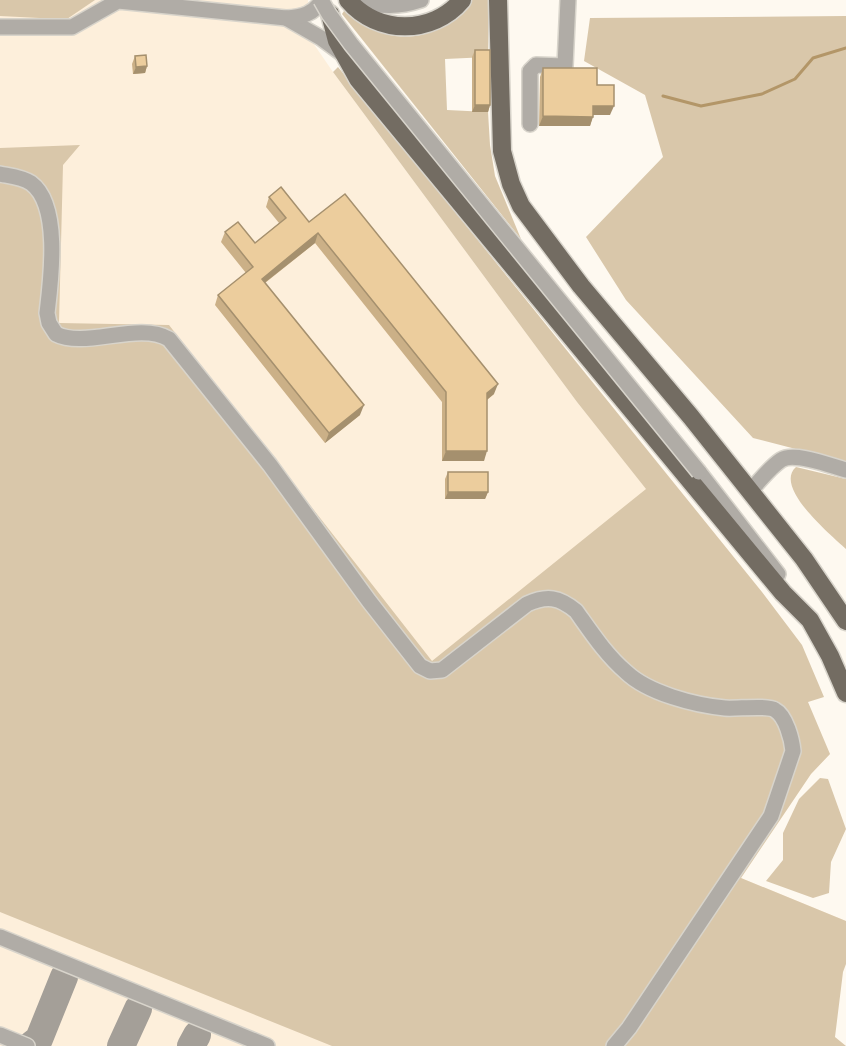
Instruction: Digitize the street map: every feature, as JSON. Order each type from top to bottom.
[{"type":"main road","points":[[327,0],[337,41],[358,79],[783,593],[810,620],[830,656],[846,693]]},
{"type":"main road","points":[[348,0],[368,19],[406,27],[435,21],[452,11],[462,0]]},
{"type":"main road","points":[[498,0],[502,151],[515,195],[546,241],[581,286],[691,417],[804,559],[846,621]]},
{"type":"street","points":[[0,27],[72,27],[118,1],[286,18],[309,14],[322,0],[329,14],[351,44],[699,472],[799,601],[810,620]]},
{"type":"street","points":[[361,0],[388,6],[405,5],[421,0]]},
{"type":"street","points":[[530,124],[530,71],[536,65],[565,66],[568,0]]},
{"type":"street","points":[[286,18],[321,38],[344,55]]},
{"type":"street","points":[[0,174],[26,180],[43,197],[50,221],[52,250],[47,313],[49,323],[56,334],[70,338],[147,333],[163,335],[169,339],[270,465],[369,601],[420,666],[430,671],[442,670],[527,604],[553,597],[576,611],[618,665],[644,684],[682,699],[711,706],[773,708],[779,713],[793,751],[771,816],[629,1028],[614,1046]]},
{"type":"street","points":[[750,491],[787,457],[846,470]]},
{"type":"street","points":[[0,937],[267,1046]]},
{"type":"street","points":[[0,1035],[27,1046]]},
{"type":"shaded area","points":[[0,0],[308,0],[311,40],[333,72],[577,402],[722,584],[830,754],[811,774],[741,878],[846,921],[846,964],[628,1046],[0,1046]]},
{"type":"shaded area","points":[[0,0],[95,0],[67,19],[59,19],[0,16]]},
{"type":"shaded area","points":[[472,0],[489,0],[488,57],[445,59],[447,110],[488,112],[495,176],[521,239],[342,14],[346,8],[362,22],[382,33],[410,36],[439,29],[463,12]]},
{"type":"shaded area","points":[[846,16],[846,462],[753,438],[626,300],[586,237],[663,157],[645,95],[584,61],[590,18]]},
{"type":"shaded area","points":[[338,67],[762,592],[802,645],[824,697],[808,702],[830,754],[811,774],[741,878],[846,921],[846,964],[835,1037],[846,1046],[332,1046],[0,912],[0,148],[80,145],[63,165],[59,323],[169,325],[432,661],[646,489],[577,402],[333,72]]},
{"type":"shaded area","points":[[796,467],[846,479],[846,549],[818,522],[798,498],[792,486],[791,476]]},
{"type":"shaded area","points":[[820,778],[828,779],[846,829],[831,862],[829,893],[813,898],[766,881],[783,860],[783,833],[799,799]]},
{"type":"building","points":[[475,50],[490,50],[490,105],[475,105]]},
{"type":"building","points":[[146,55],[147,66],[136,67],[135,56]]},
{"type":"building","points":[[543,68],[597,68],[597,85],[614,85],[614,106],[593,106],[593,117],[543,116]]},
{"type":"building","points":[[281,187],[309,222],[345,194],[498,384],[487,393],[487,451],[446,451],[446,392],[318,233],[262,279],[364,405],[329,433],[218,295],[253,267],[225,232],[238,222],[255,243],[286,218],[269,197]]},
{"type":"building","points":[[448,472],[488,472],[488,492],[448,492]]},
{"type":"waterway","points":[[663,96],[701,106],[762,94],[795,79],[813,58],[846,48]]},
{"type":"taxiway","points":[[30,1046],[39,1039],[64,977]]},
{"type":"taxiway","points":[[121,1046],[138,1009]]},
{"type":"taxiway","points":[[191,1046],[197,1035]]}]
